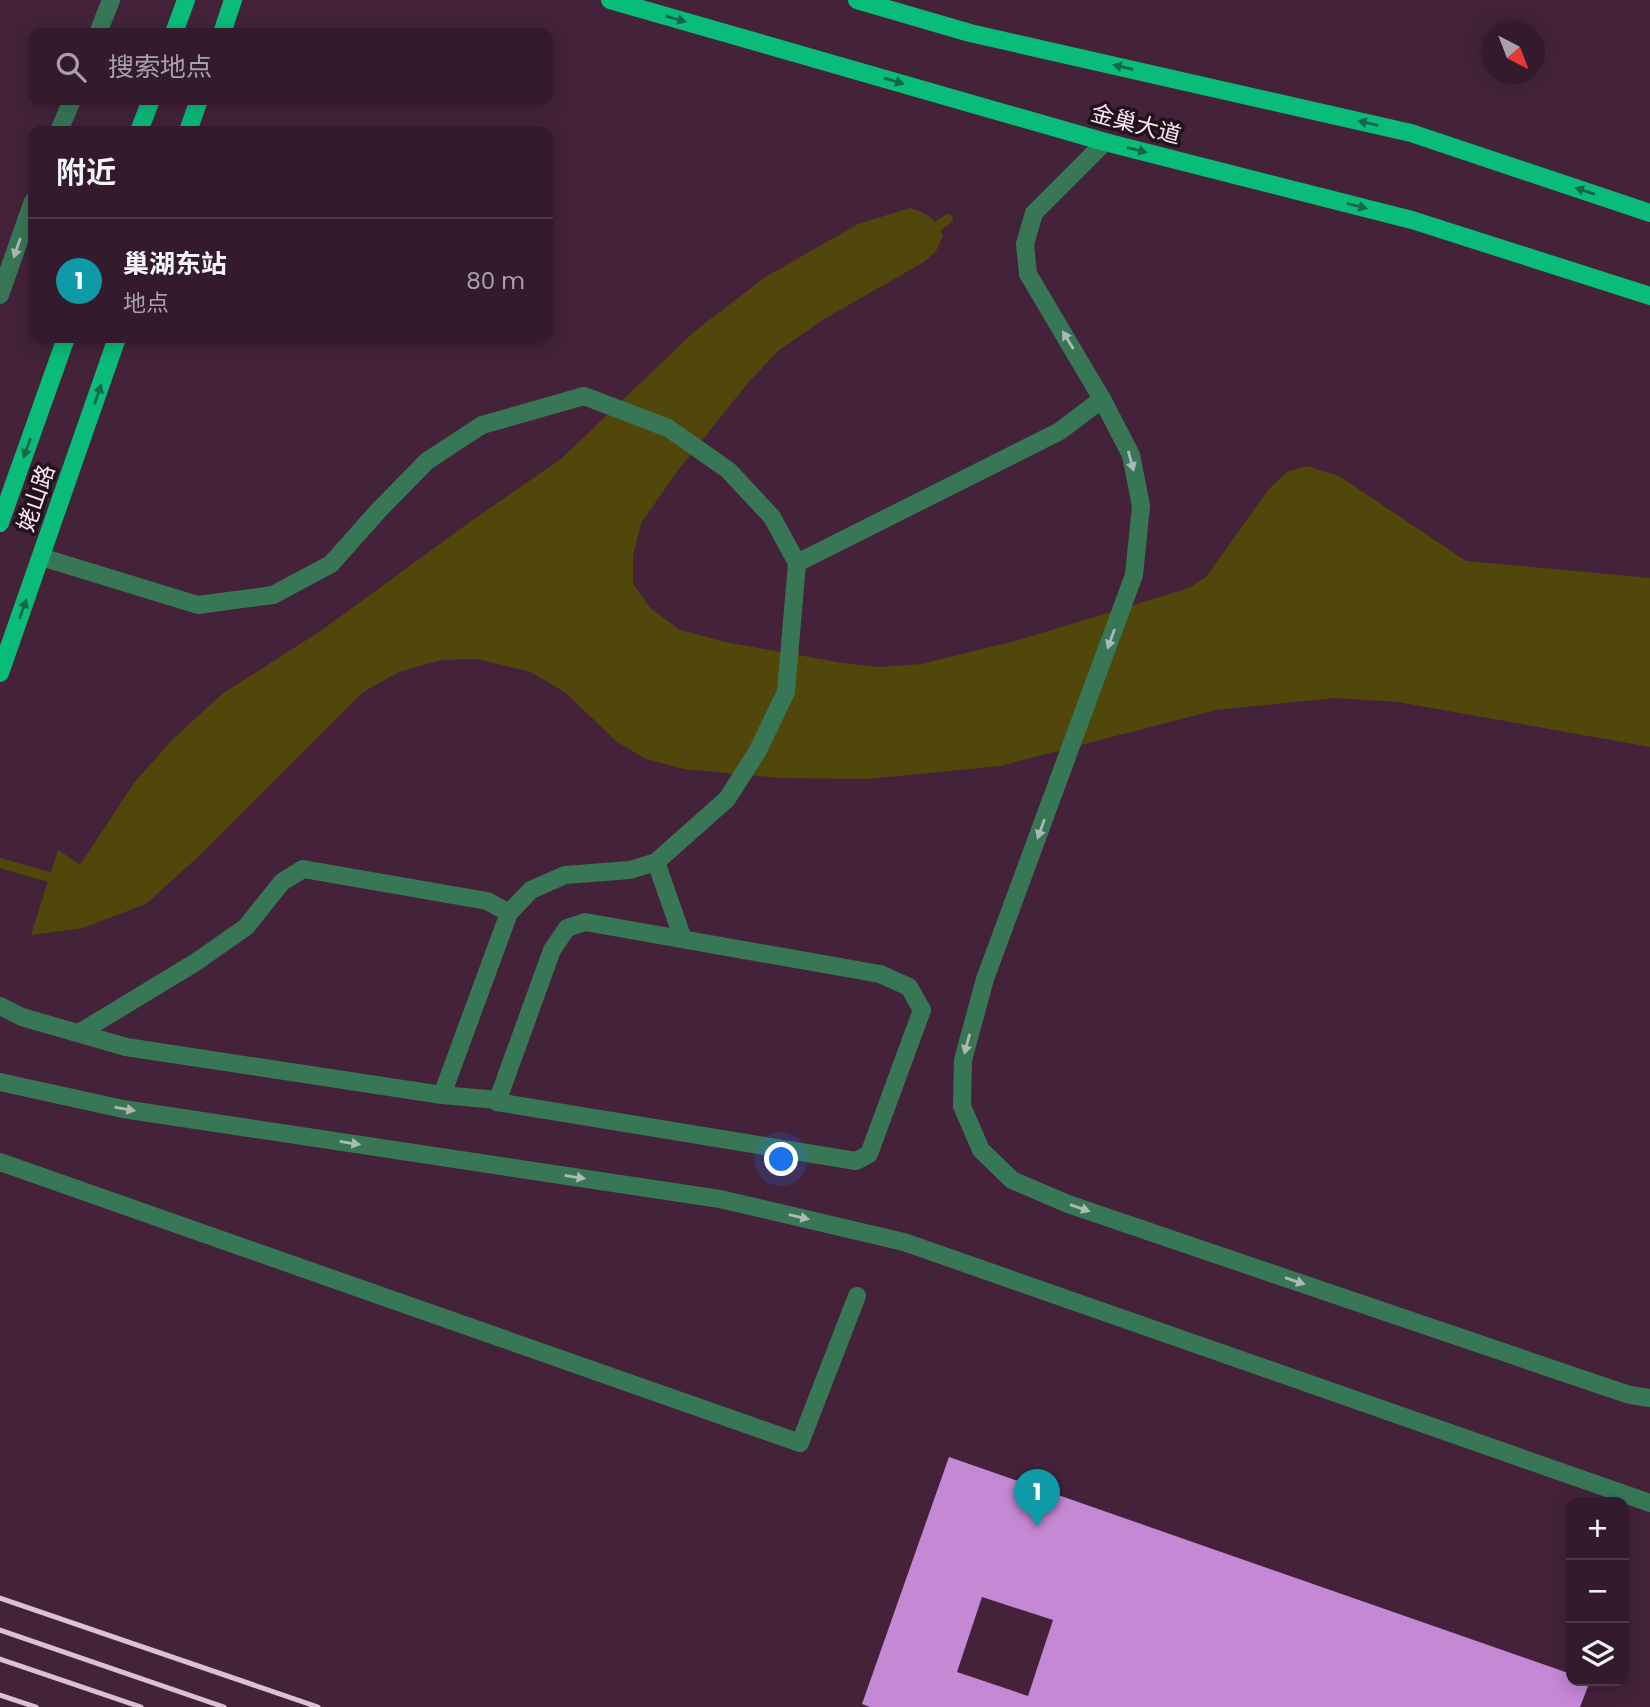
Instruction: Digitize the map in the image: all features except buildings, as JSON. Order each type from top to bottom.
[{"type":"main road","points":[[176,28],[186,0]]},
{"type":"main road","points":[[224,28],[233,0]]},
{"type":"main road","name":"金巢大道","points":[[610,0],[1105,142],[1412,220],[1650,296]]},
{"type":"main road","points":[[857,0],[970,33],[1411,133],[1650,213]]},
{"type":"main road","points":[[141,126],[148,105]]},
{"type":"main road","points":[[190,126],[197,105]]},
{"type":"main road","name":"姥山路","points":[[0,523],[64,343]]},
{"type":"main road","name":"姥山路","points":[[0,673],[115,343]]},
{"type":"street","points":[[100,28],[111,0]]},
{"type":"street","points":[[61,126],[70,105]]},
{"type":"street","points":[[1105,142],[1034,213],[1024,244],[1028,274],[1102,399],[1131,455],[1141,506],[1135,575],[985,979],[963,1060],[962,1106],[981,1150],[1012,1180],[1068,1204],[1597,1384],[1630,1395],[1650,1398]]},
{"type":"street","points":[[0,295],[28,215]]},
{"type":"street","points":[[41,557],[198,605],[273,595],[331,564],[427,461],[482,425],[584,396],[668,428],[728,470],[772,517],[797,564],[793,632],[786,692],[757,752],[727,799],[656,862],[630,870],[565,875],[531,890],[509,913],[442,1096]]},
{"type":"street","points":[[797,564],[1060,431],[1102,399]]},
{"type":"street","points":[[656,862],[683,939]]},
{"type":"street","points":[[79,1033],[196,962],[246,927],[282,883],[303,869],[487,901],[509,913]]},
{"type":"street","points":[[0,1006],[22,1017],[126,1047],[442,1096],[498,1100],[497,1102],[856,1161],[869,1154],[922,1010],[908,987],[880,974],[585,922],[567,928],[552,950],[498,1100]]},
{"type":"street","points":[[0,1069],[58,1096]]},
{"type":"street","points":[[0,1082],[123,1109],[720,1199],[904,1242],[1650,1503]]},
{"type":"street","points":[[0,1162],[800,1443],[857,1296]]},
{"type":"shaded area","points":[[910,208],[926,215],[937,225],[943,236],[936,251],[924,262],[824,319],[778,351],[747,384],[679,469],[641,523],[633,556],[633,584],[650,608],[680,630],[730,643],[879,667],[921,664],[1019,640],[1189,588],[1206,577],[1268,490],[1287,472],[1307,466],[1339,476],[1466,561],[1650,578],[1650,747],[1398,702],[1334,698],[1216,710],[1000,766],[868,779],[780,778],[684,769],[646,759],[617,742],[566,693],[531,672],[477,659],[441,660],[399,672],[363,692],[201,854],[146,904],[83,928],[31,935],[58,850],[80,865],[134,783],[172,740],[222,694],[322,630],[561,459],[695,331],[767,276],[858,224]]},
{"type":"waterway","points":[[928,233],[948,219]]},
{"type":"waterway","points":[[0,863],[63,881]]},
{"type":"railway","points":[[0,1598],[318,1707]]},
{"type":"railway","points":[[0,1630],[224,1707]]},
{"type":"railway","points":[[0,1659],[141,1707]]},
{"type":"railway","points":[[0,1695],[36,1707]]},
{"type":"place","name":"巢湖东站","points":[[1037,1527]]}]
